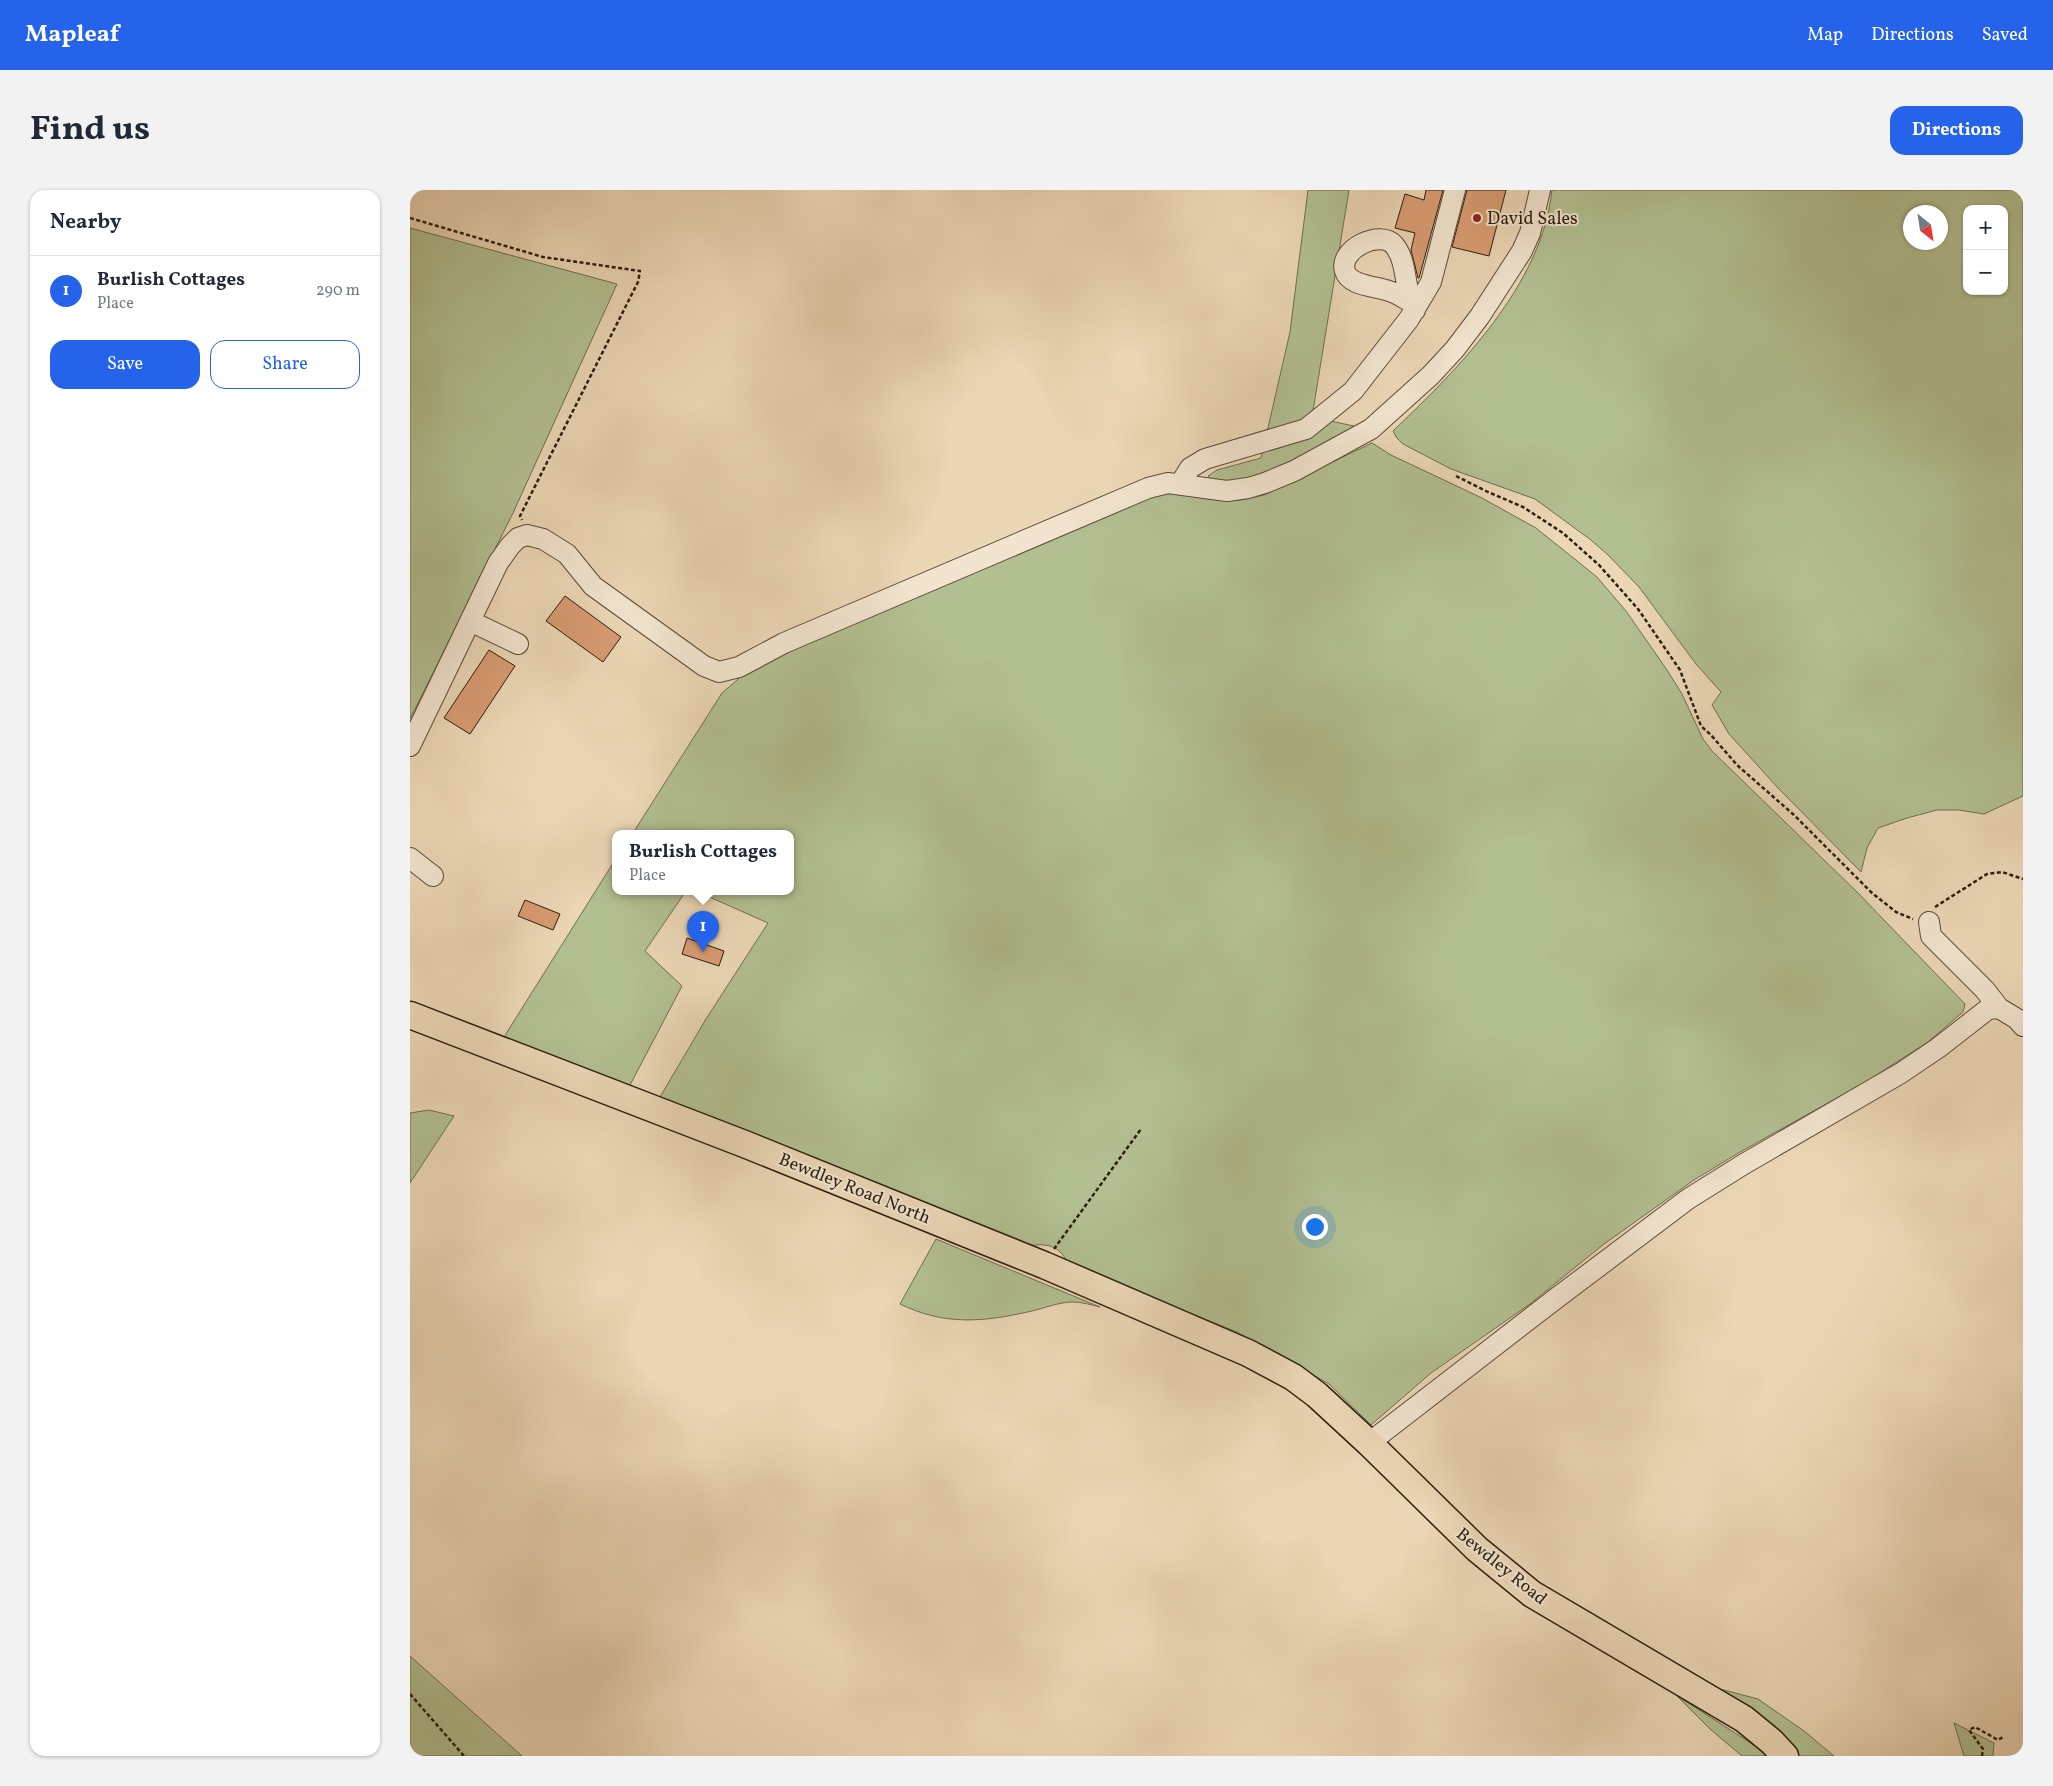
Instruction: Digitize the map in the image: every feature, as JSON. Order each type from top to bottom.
[{"type":"main road","name":"Bewdley Road North","points":[[410,1015],[747,1145],[1044,1265],[1248,1353],[1293,1377]]},
{"type":"main road","name":"Bewdley Road","points":[[1293,1377],[1369,1443],[1477,1549],[1532,1594],[1744,1719],[1772,1742],[1785,1756]]},
{"type":"street","points":[[1180,484],[1190,468],[1205,459],[1295,433],[1314,423],[1353,391],[1431,282],[1455,190]]},
{"type":"street","points":[[410,746],[498,563],[518,538],[527,535],[543,539],[567,554],[593,586],[704,666],[720,672],[739,667],[784,643],[1148,488],[1168,483],[1227,491],[1265,484],[1294,471],[1371,430],[1455,349],[1480,316],[1522,252],[1530,233],[1540,190]]},
{"type":"street","points":[[470,621],[518,644]]},
{"type":"street","points":[[410,858],[433,876]]},
{"type":"street","points":[[1929,922],[1931,936],[1985,990],[1999,1008],[2017,1019],[2023,1026]]},
{"type":"street","points":[[1369,1443],[1688,1199],[1744,1164],[1901,1073],[1938,1048],[1988,1009],[1999,1008]]},
{"type":"path","points":[[410,218],[543,257],[640,271],[638,282],[520,516],[527,535]]},
{"type":"path","points":[[1456,476],[1523,507],[1563,533],[1599,565],[1638,609],[1680,670],[1701,726],[1737,765],[1794,814],[1872,893],[1896,912],[1920,922],[1929,922],[1934,908],[1986,874],[2002,872],[2023,879]]},
{"type":"path","points":[[1044,1265],[1141,1129]]},
{"type":"path","points":[[410,1694],[464,1756]]},
{"type":"path","points":[[1982,1756],[1983,1750],[1969,1730],[1975,1727],[1998,1740],[2003,1737]]},
{"type":"green space","points":[[1308,190],[1349,190],[1312,417],[1363,428],[1316,454],[1237,484],[1213,480],[1208,476],[1217,470],[1261,458],[1290,332]]},
{"type":"green space","points":[[1552,190],[2023,190],[2023,796],[1984,814],[1959,810],[1937,810],[1878,828],[1867,848],[1861,872],[1778,788],[1729,734],[1712,705],[1721,692],[1696,664],[1639,587],[1608,555],[1591,540],[1535,499],[1451,469],[1403,444],[1396,437],[1393,431],[1470,352],[1494,322],[1515,291],[1532,259],[1545,225]]},
{"type":"green space","points":[[410,228],[617,284],[513,513],[410,719]]},
{"type":"green space","points":[[1372,443],[1391,455],[1482,498],[1536,528],[1597,577],[1626,611],[1682,694],[1703,739],[1712,751],[1858,893],[1965,1004],[1963,1012],[1928,1042],[1864,1083],[1740,1152],[1694,1180],[1604,1244],[1530,1304],[1431,1373],[1371,1425],[1329,1384],[1237,1332],[1068,1264],[1055,1248],[1044,1245],[1024,1246],[660,1097],[706,1019],[768,923],[705,895],[794,895],[794,830],[635,830],[722,693],[744,674],[783,651],[1153,496],[1168,493],[1210,499],[1241,500],[1264,495]]},
{"type":"green space","points":[[612,865],[612,895],[683,895],[645,951],[682,986],[629,1087],[504,1037]]},
{"type":"green space","points":[[429,1110],[454,1116],[410,1183],[410,1113]]},
{"type":"green space","points":[[936,1239],[1100,1307],[1080,1302],[1068,1302],[997,1318],[965,1320],[933,1316],[900,1304]]},
{"type":"green space","points":[[410,1656],[522,1756],[410,1756]]},
{"type":"green space","points":[[1683,1673],[1720,1689],[1758,1699],[1804,1731],[1834,1756],[1799,1756],[1784,1740]]},
{"type":"green space","points":[[1676,1695],[1768,1756],[1742,1756],[1710,1729]]},
{"type":"green space","points":[[1954,1723],[1994,1743],[1993,1756],[1964,1756]]},
{"type":"building","points":[[1426,190],[1443,190],[1418,278],[1411,250],[1415,233],[1395,228],[1405,194],[1424,200]]},
{"type":"building","name":"David Sales","points":[[1467,190],[1506,190],[1489,256],[1452,247]]},
{"type":"building","points":[[565,596],[621,637],[603,662],[546,621]]},
{"type":"building","points":[[489,650],[515,666],[470,734],[444,718]]},
{"type":"building","points":[[525,900],[560,914],[553,930],[518,916]]},
{"type":"building","points":[[687,938],[724,951],[719,966],[682,954]]},
{"type":"place","name":"David Sales","points":[[1477,218]]},
{"type":"place","name":"Burlish Cottages","points":[[703,952]]}]
